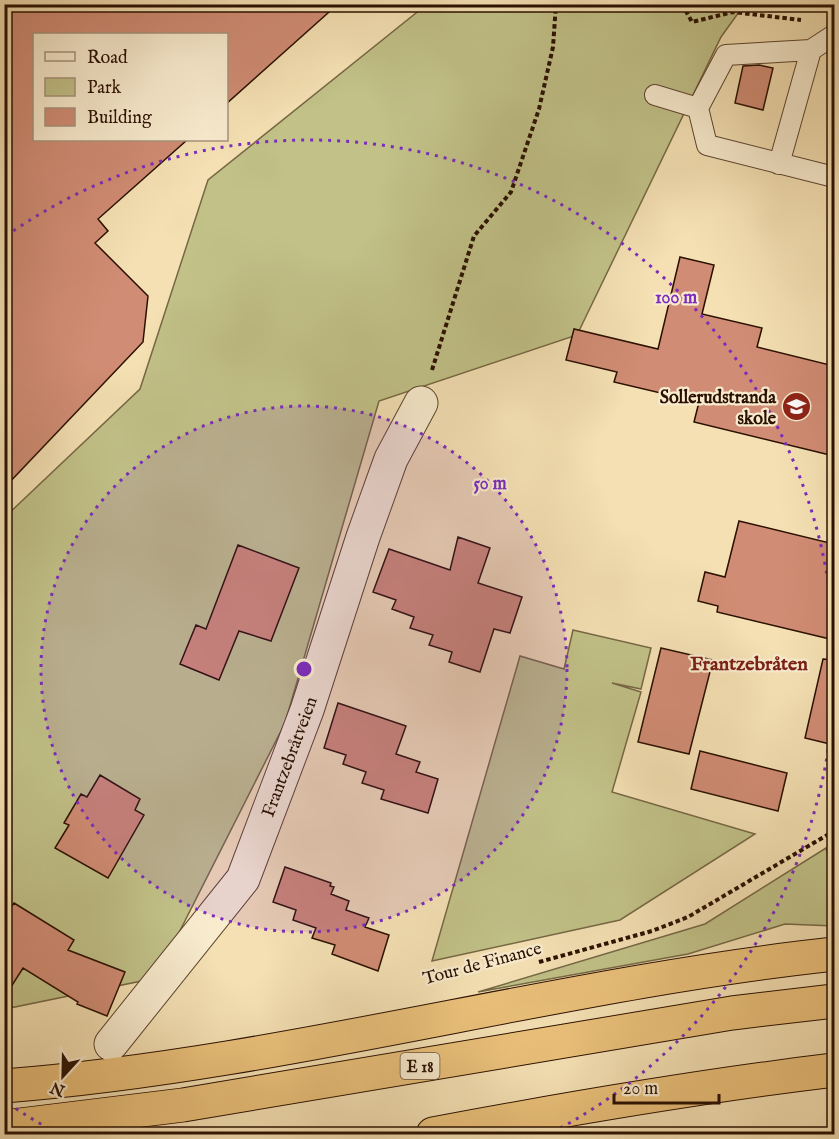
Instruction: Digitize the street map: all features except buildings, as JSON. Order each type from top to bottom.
[{"type":"highway","points":[[4,1086],[176,1066],[714,970],[834,954]]},
{"type":"highway","name":"E 18","points":[[4,1127],[183,1105],[686,1020],[834,1001]]},
{"type":"highway","points":[[433,1134],[750,1080],[834,1070]]},
{"type":"street","name":"Frantzebråtveien","points":[[111,1044],[243,879],[307,710],[391,459],[421,403]]},
{"type":"lane","points":[[834,35],[811,50],[726,55],[698,108],[707,146],[834,177]]},
{"type":"lane","points":[[779,164],[811,50]]},
{"type":"lane","points":[[655,95],[698,108]]},
{"type":"path","points":[[421,403],[474,236],[511,192],[539,110],[552,47],[556,4]]},
{"type":"path","points":[[682,4],[692,22],[733,12],[812,22]]},
{"type":"path","points":[[724,4],[733,12]]},
{"type":"path","name":"Tour de Finance","points":[[537,963],[652,931],[688,917],[834,831]]},
{"type":"green space","points":[[426,5],[744,5],[721,37],[577,335],[379,401],[285,723],[156,978],[5,1009],[5,517],[140,389],[208,180]]},
{"type":"green space","points":[[573,630],[651,648],[641,689],[612,683],[641,692],[612,792],[755,834],[620,920],[432,961],[520,656],[564,669]]},
{"type":"green space","points":[[826,848],[834,878],[834,926],[785,924],[688,954],[478,992],[705,924]]},
{"type":"place","name":"Sollerudstranda skole","points":[[797,407]]},
{"type":"district","name":"Frantzebråten","points":[[749,663]]}]
